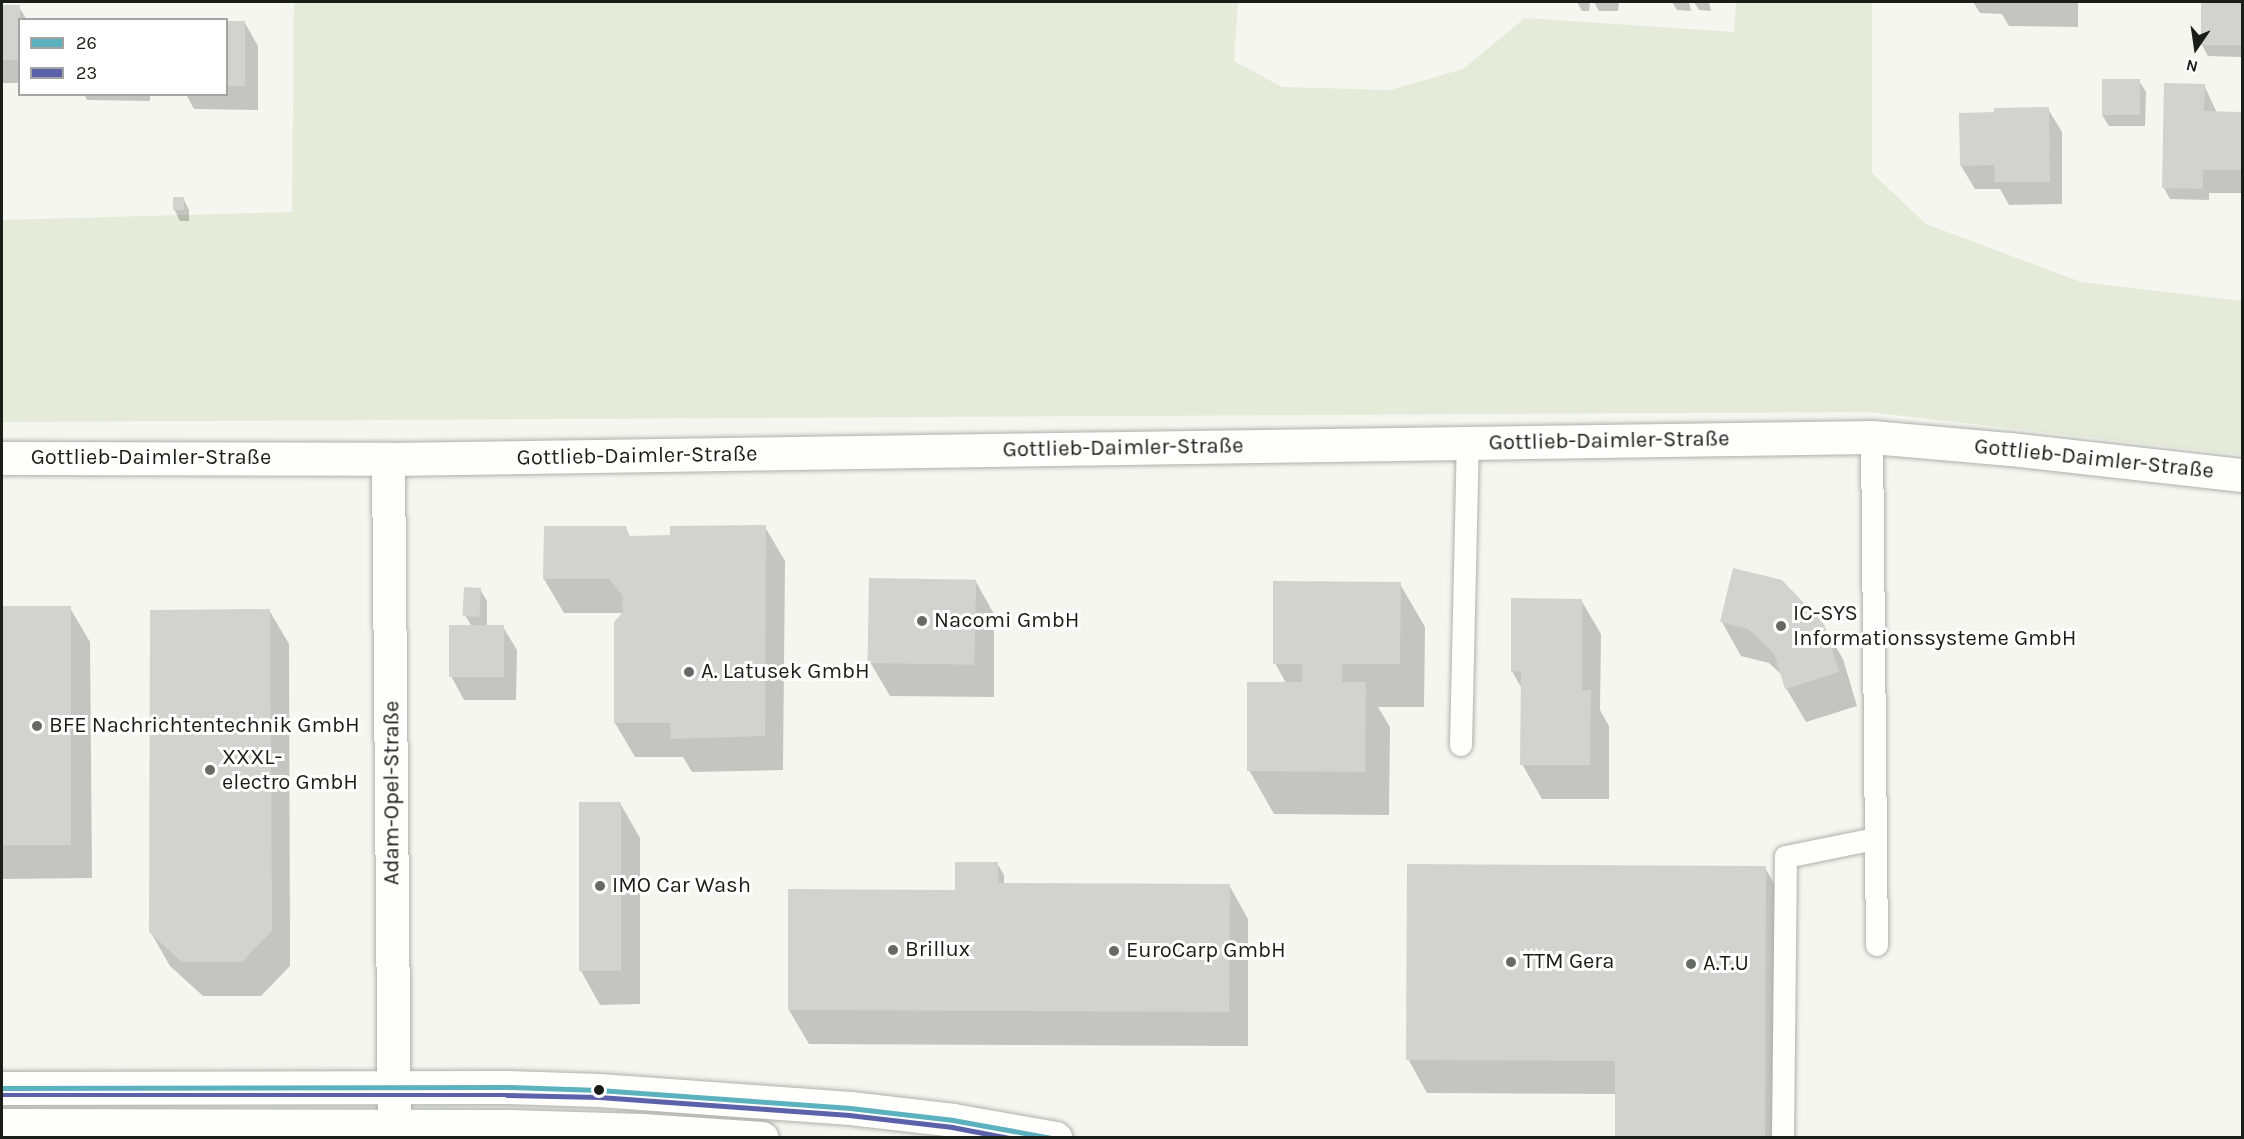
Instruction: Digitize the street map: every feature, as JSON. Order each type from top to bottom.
[{"type":"street","name":"Gottlieb-Daimler-Straße","points":[[2,458],[388,459],[1872,437],[2010,449],[2242,475]]},
{"type":"street","name":"Adam-Opel-Straße","points":[[388,459],[394,1132]]},
{"type":"street","points":[[2,1088],[507,1087],[727,1097],[952,1120],[1055,1137]]},
{"type":"street","points":[[2,1125],[394,1132],[630,1129],[762,1137]]},
{"type":"lane","points":[[1872,437],[1877,945]]},
{"type":"lane","points":[[1461,745],[1468,443]]},
{"type":"lane","points":[[1783,1137],[1786,857],[1875,839]]},
{"type":"green space","points":[[294,2],[1238,2],[1234,61],[1282,87],[1390,90],[1463,69],[1525,18],[1734,32],[1736,2],[1872,2],[1872,173],[1926,224],[2081,282],[2242,301],[2242,455],[1868,412],[2,422],[2,220],[292,212]]},
{"type":"building","points":[[2201,2],[2242,2],[2242,45],[2201,45]]},
{"type":"building","points":[[2,5],[20,5],[18,60],[2,60]]},
{"type":"building","points":[[228,21],[245,21],[245,86],[228,86]]},
{"type":"building","points":[[2102,79],[2140,79],[2140,115],[2102,115]]},
{"type":"building","points":[[2164,83],[2205,84],[2204,111],[2242,112],[2242,170],[2203,170],[2203,189],[2162,188]]},
{"type":"building","points":[[2049,107],[2050,182],[1994,182],[1995,165],[1960,166],[1959,113],[1994,112],[1994,108]]},
{"type":"building","points":[[173,197],[184,197],[184,210],[173,210]]},
{"type":"building","name":"A. Latusek GmbH","points":[[766,525],[765,736],[671,739],[670,723],[614,723],[614,622],[623,612],[622,595],[609,579],[543,579],[544,526],[626,526],[629,536],[670,535],[670,526]]},
{"type":"building","name":"IC-SYS Informationssysteme GmbH","points":[[1733,568],[1782,580],[1824,624],[1839,672],[1785,689],[1774,653],[1748,629],[1720,622]]},
{"type":"building","name":"Nacomi GmbH","points":[[869,578],[976,580],[975,665],[868,663]]},
{"type":"building","points":[[1273,581],[1401,582],[1400,664],[1342,664],[1342,682],[1366,682],[1365,772],[1247,771],[1247,682],[1302,682],[1302,664],[1273,664]]},
{"type":"building","points":[[464,587],[481,588],[479,617],[462,616]]},
{"type":"building","points":[[1511,598],[1582,599],[1582,690],[1591,690],[1590,765],[1520,765],[1521,671],[1511,672]]},
{"type":"building","name":"BFE Nachrichtentechnik GmbH","points":[[2,606],[71,606],[71,845],[2,845]]},
{"type":"building","name":"XXXL- electro GmbH","points":[[270,609],[272,931],[242,962],[182,962],[149,932],[150,610]]},
{"type":"building","points":[[449,625],[504,625],[504,677],[449,677]]},
{"type":"building","name":"IMO Car Wash","points":[[579,802],[621,802],[621,971],[579,971]]},
{"type":"building","points":[[955,862],[998,862],[998,883],[1230,884],[1229,1012],[788,1010],[788,889],[955,890]]},
{"type":"building","points":[[1407,864],[1766,866],[1765,1138],[1615,1138],[1615,1061],[1406,1060]]},
{"type":"transit line","name":"26","points":[[2,1088],[507,1087],[599,1090],[850,1108],[953,1120],[1052,1138]]},
{"type":"transit line","name":"23","points":[[2,1095],[599,1097],[849,1115],[952,1127],[1009,1138]]},
{"type":"place","name":"Nacomi GmbH","points":[[922,621]]},
{"type":"place","name":"IC-SYS Informationssysteme GmbH","points":[[1781,626]]},
{"type":"place","name":"A. Latusek GmbH","points":[[689,672]]},
{"type":"place","name":"BFE Nachrichtentechnik GmbH","points":[[37,726]]},
{"type":"place","name":"XXXL- electro GmbH","points":[[210,770]]},
{"type":"place","name":"IMO Car Wash","points":[[600,886]]},
{"type":"place","name":"Brillux","points":[[893,950]]},
{"type":"place","name":"EuroCarp GmbH","points":[[1114,951]]},
{"type":"place","name":"TTM Gera","points":[[1511,962]]},
{"type":"place","name":"A.T.U","points":[[1691,964]]}]
